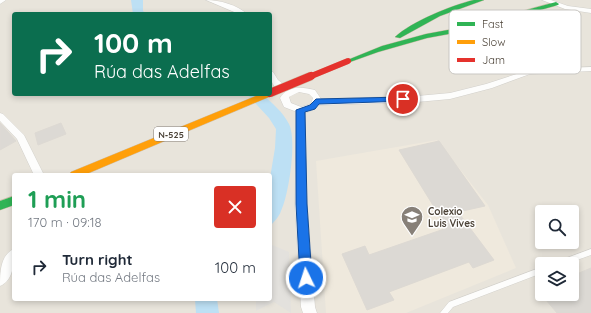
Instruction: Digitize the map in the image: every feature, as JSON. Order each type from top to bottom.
[{"type":"highway","points":[[373,51],[434,15],[459,5],[481,0]]},
{"type":"highway","points":[[521,10],[550,2]]},
{"type":"highway","name":"N-525","points":[[272,93],[373,51],[449,22]]},
{"type":"highway","points":[[373,51],[449,30]]},
{"type":"highway","name":"N-525","points":[[79,173],[264,96]]},
{"type":"highway","points":[[0,206],[12,201]]},
{"type":"street","points":[[209,0],[240,12]]},
{"type":"street","points":[[550,2],[591,11]]},
{"type":"street","points":[[581,69],[591,69]]},
{"type":"street","points":[[316,102],[417,99],[450,96],[489,86],[523,74]]},
{"type":"street","points":[[272,78],[274,82],[288,92]]},
{"type":"street","points":[[298,89],[308,90],[315,95],[316,102],[312,107],[300,110],[287,105],[284,98],[288,92],[298,89]]},
{"type":"street","points":[[300,110],[301,204],[308,307],[310,313]]},
{"type":"street","points":[[0,116],[21,137],[38,173]]},
{"type":"street","points":[[0,279],[12,258]]},
{"type":"lane","points":[[577,257],[591,252]]},
{"type":"lane","points":[[444,313],[451,304],[535,273]]},
{"type":"shaded area","points":[[0,0],[591,0],[591,313],[0,313]]},
{"type":"shaded area","name":"Colexio Luis Vives","points":[[437,140],[488,205],[516,268],[406,313],[326,313],[316,161]]},
{"type":"shaded area","points":[[272,245],[289,252],[291,313],[274,302],[256,311],[256,301],[272,301]]},
{"type":"water","points":[[131,0],[143,0],[143,11],[144,12],[133,12]]},
{"type":"water","points":[[249,96],[264,96],[284,116],[289,124],[291,132],[292,154],[287,192],[280,213],[272,224],[271,173],[275,148],[276,129],[269,118]]},
{"type":"water","points":[[195,301],[217,301],[219,313],[196,313]]},
{"type":"building","points":[[0,123],[16,141],[0,150]]},
{"type":"building","points":[[61,123],[66,134],[38,145],[35,133]]},
{"type":"building","points":[[439,141],[485,206],[458,212],[494,260],[473,268],[469,262],[389,292],[394,300],[367,310],[342,254],[365,246],[369,255],[447,228],[399,150]]},
{"type":"building","points":[[591,268],[591,313],[557,313],[547,301],[579,301],[579,273]]},
{"type":"traffic: fast","points":[[398,37],[448,10],[481,0]]},
{"type":"traffic: fast","points":[[534,10],[556,4]]},
{"type":"traffic: fast","points":[[373,51],[426,36],[449,32]]},
{"type":"traffic: fast","points":[[348,61],[384,47]]},
{"type":"traffic: fast","points":[[0,206],[12,201]]},
{"type":"traffic: slow","points":[[79,173],[263,96]]},
{"type":"traffic: jam","points":[[272,92],[348,61]]},
{"type":"place","name":"Colexio Luis Vives","points":[[412,236]]},
{"type":"route","points":[[306,278],[301,204],[300,110],[309,109],[316,102],[403,99]]}]
